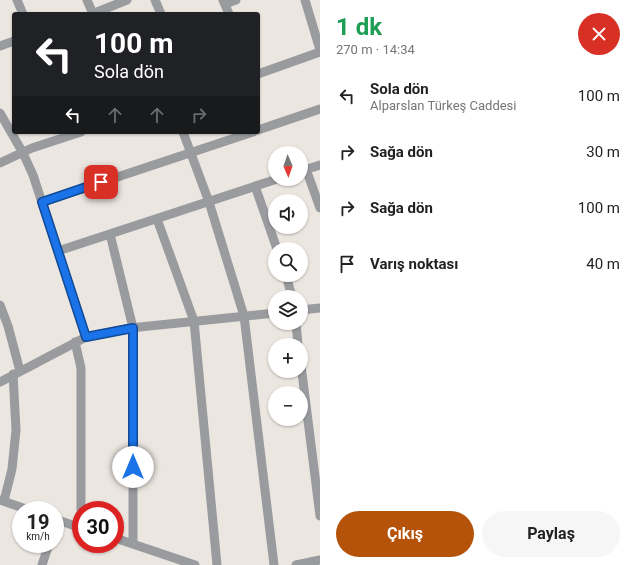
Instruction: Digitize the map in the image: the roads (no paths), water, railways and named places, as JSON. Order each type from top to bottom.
[{"type":"street","points":[[17,0],[22,12]]},
{"type":"street","points":[[87,0],[91,12]]},
{"type":"street","points":[[97,12],[127,0]]},
{"type":"street","points":[[156,0],[160,12]]},
{"type":"street","points":[[228,12],[224,2],[236,0]]},
{"type":"street","points":[[260,73],[320,51],[305,0]]},
{"type":"street","points":[[0,46],[12,43]]},
{"type":"street","points":[[260,129],[320,109]]},
{"type":"street","points":[[0,113],[33,175],[86,337]]},
{"type":"street","points":[[0,162],[22,152],[73,134]]},
{"type":"street","points":[[184,134],[209,202],[244,316],[274,565]]},
{"type":"street","points":[[42,202],[247,134]]},
{"type":"street","points":[[308,169],[320,165]]},
{"type":"street","points":[[308,181],[320,208]]},
{"type":"street","points":[[58,251],[268,182]]},
{"type":"street","points":[[256,186],[275,242]]},
{"type":"street","points":[[157,219],[194,321],[217,565]]},
{"type":"street","points":[[110,234],[133,328],[133,544]]},
{"type":"street","points":[[0,305],[8,326],[16,372],[16,430],[12,469],[2,500],[12,504]]},
{"type":"street","points":[[308,309],[320,308]]},
{"type":"street","points":[[0,382],[16,372],[86,337],[133,328],[268,314]]},
{"type":"street","points":[[75,342],[81,368],[81,501]]},
{"type":"street","points":[[303,378],[320,516]]},
{"type":"street","points":[[124,541],[179,562],[195,565]]},
{"type":"street","points":[[42,565],[46,553]]},
{"type":"street","points":[[296,565],[320,560]]}]
